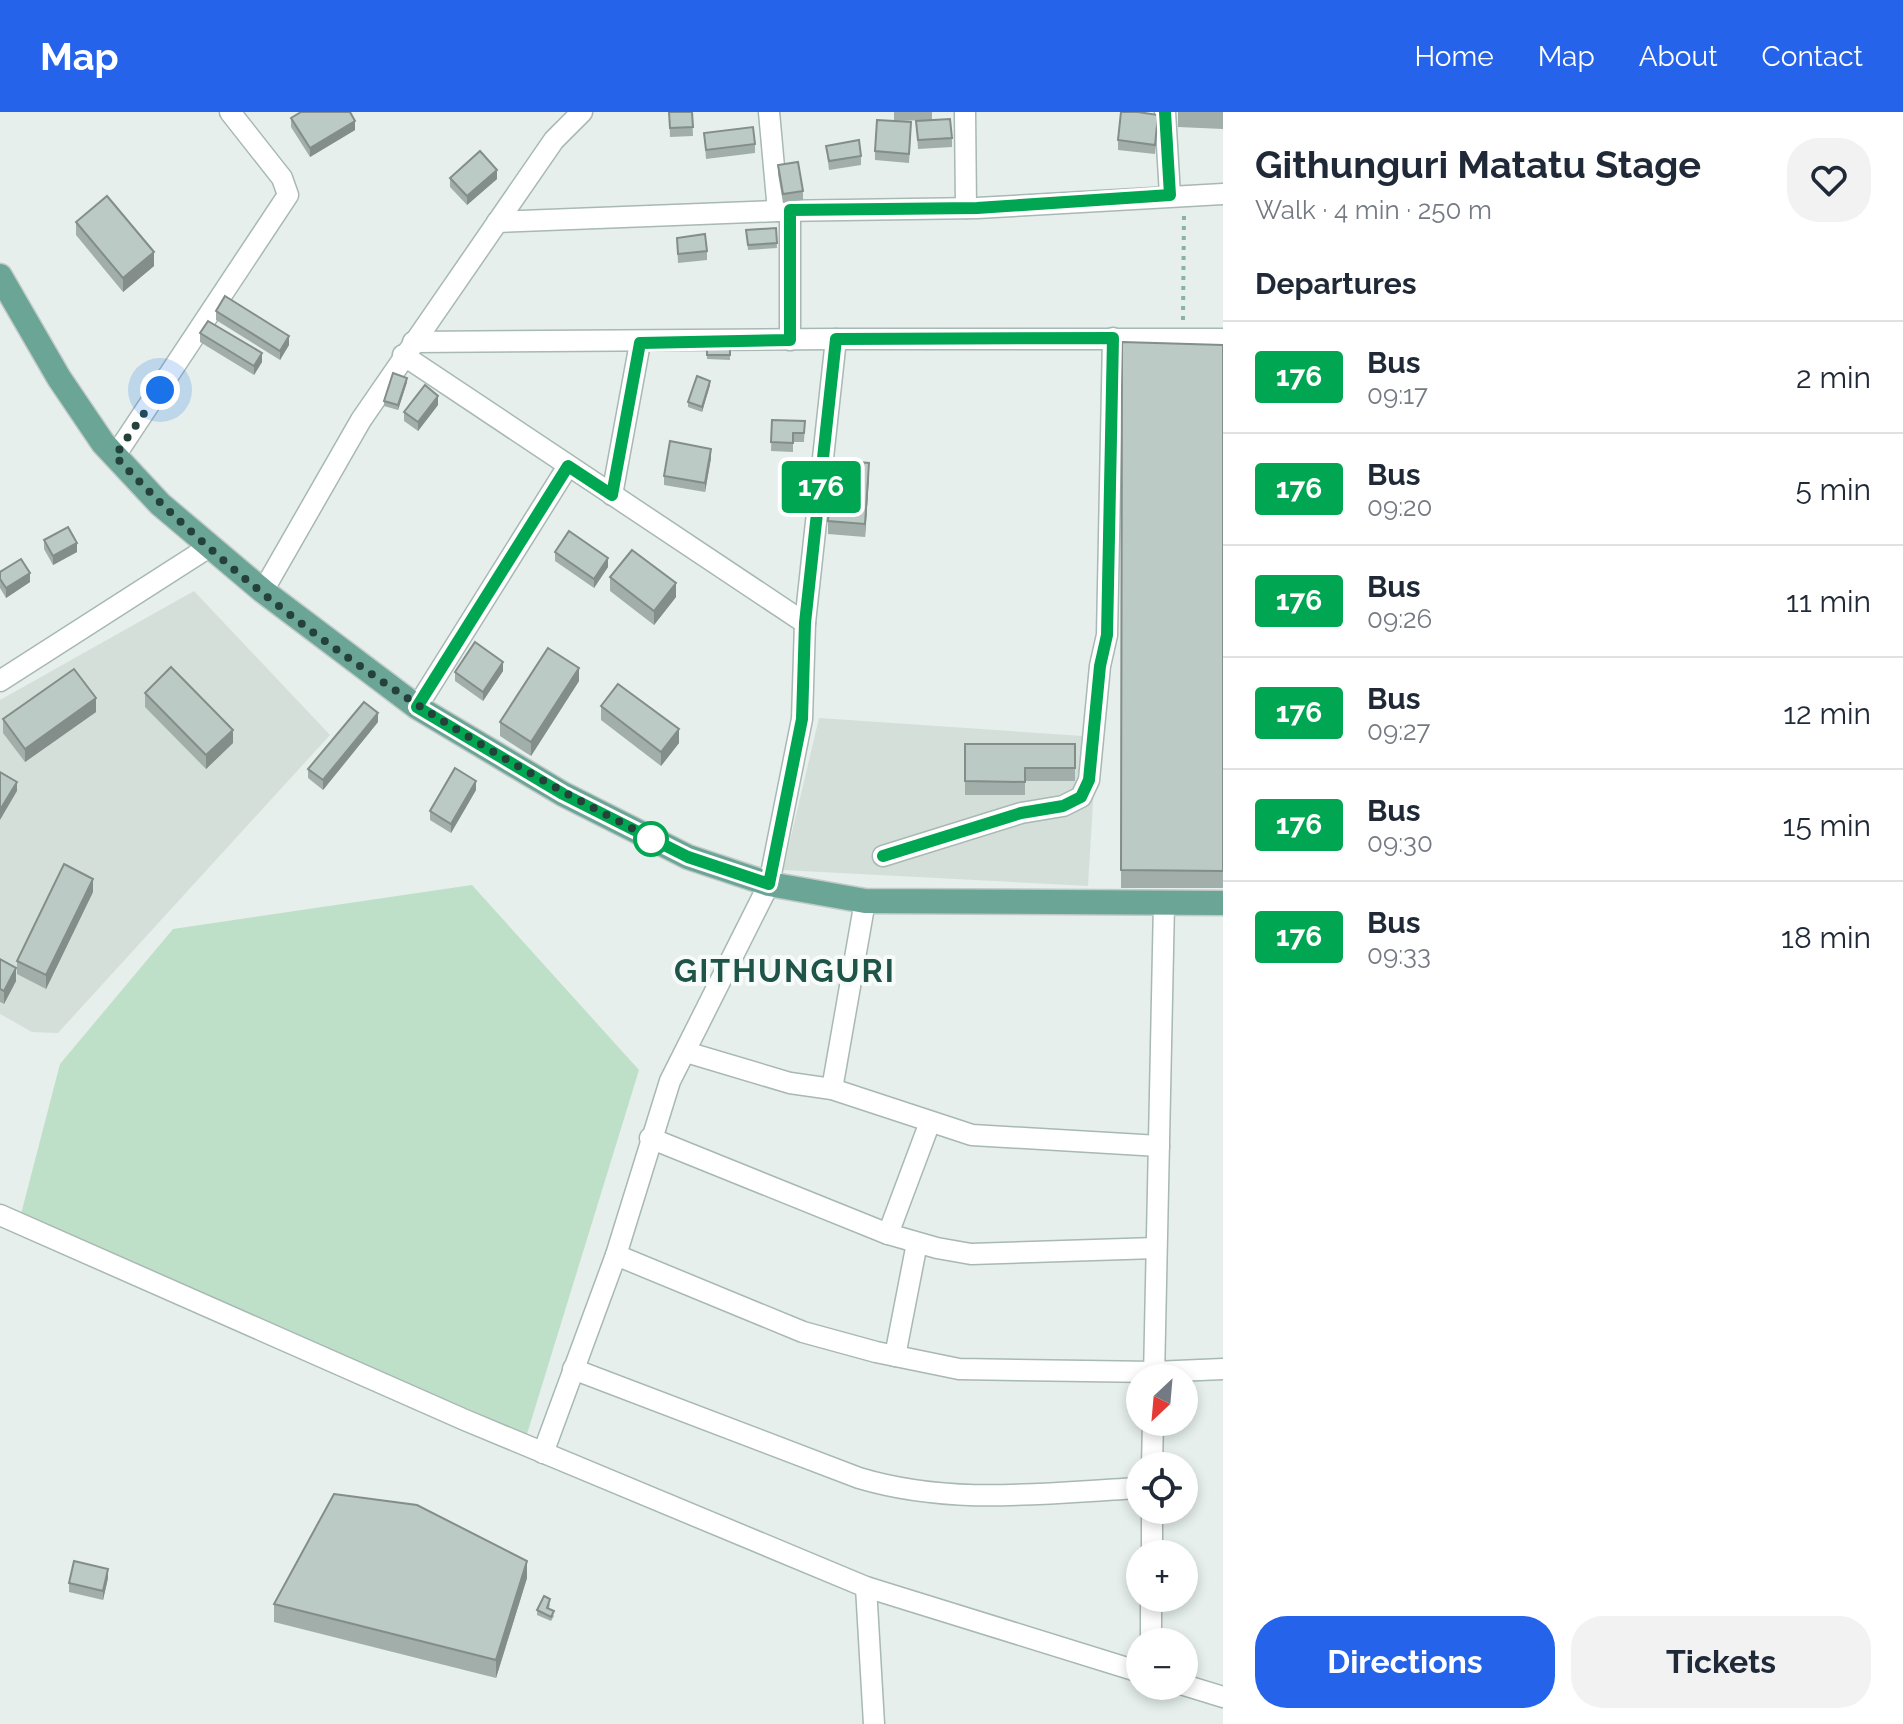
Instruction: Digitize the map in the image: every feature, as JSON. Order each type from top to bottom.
[{"type":"main road","points":[[0,276],[59,378],[115,456],[160,504],[263,591],[417,707],[563,794],[688,857],[769,884],[865,901],[1223,903]]},
{"type":"street","points":[[115,456],[288,195],[282,178],[230,112]]},
{"type":"street","points":[[263,591],[361,420],[408,348],[554,140],[582,112]]},
{"type":"street","points":[[769,112],[784,210],[790,340]]},
{"type":"street","points":[[965,112],[966,208]]},
{"type":"street","points":[[1165,112],[1177,195]]},
{"type":"street","points":[[497,222],[784,210],[966,208],[1223,194]]},
{"type":"street","points":[[883,856],[1021,813],[1063,806],[1081,797],[1089,780],[1100,666],[1107,635],[1113,338]]},
{"type":"street","points":[[408,348],[836,339],[1223,339]]},
{"type":"street","points":[[543,1453],[616,1255],[670,1081],[769,884],[802,719],[805,623],[836,339]]},
{"type":"street","points":[[612,495],[640,343]]},
{"type":"street","points":[[408,348],[568,466],[805,623]]},
{"type":"street","points":[[417,707],[568,466]]},
{"type":"street","points":[[0,681],[209,547]]},
{"type":"street","points":[[832,1089],[865,901]]},
{"type":"street","points":[[1154,1364],[1164,903]]},
{"type":"street","points":[[686,1052],[790,1083],[832,1089],[972,1135],[1159,1146]]},
{"type":"street","points":[[888,1234],[930,1122]]},
{"type":"street","points":[[650,1138],[917,1243],[971,1254],[1156,1248]]},
{"type":"street","points":[[0,1215],[543,1453],[866,1587],[1126,1668]]},
{"type":"street","points":[[895,1356],[917,1243]]},
{"type":"street","points":[[616,1255],[803,1332],[895,1356],[959,1369],[1126,1374]]},
{"type":"street","points":[[573,1369],[859,1478],[904,1492],[952,1497],[1126,1489]]},
{"type":"street","points":[[1198,1371],[1223,1369]]},
{"type":"street","points":[[866,1587],[874,1724]]},
{"type":"street","points":[[1198,1689],[1223,1697]]},
{"type":"path","points":[[1177,195],[1183,338]]},
{"type":"shaded area","points":[[194,591],[330,735],[58,1033],[32,1032],[0,1014],[0,700]]},
{"type":"shaded area","points":[[819,718],[1097,737],[1088,886],[783,870]]},
{"type":"green space","points":[[472,885],[639,1070],[527,1434],[20,1218],[60,1064],[173,929]]},
{"type":"building","points":[[301,112],[350,112],[355,121],[310,148],[291,118]]},
{"type":"building","points":[[669,112],[692,112],[693,127],[670,128]]},
{"type":"building","points":[[1121,112],[1158,115],[1155,145],[1118,140]]},
{"type":"building","points":[[950,119],[952,138],[918,140],[916,121]]},
{"type":"building","points":[[877,120],[911,122],[909,154],[875,151]]},
{"type":"building","points":[[753,127],[755,144],[706,150],[704,133]]},
{"type":"building","points":[[859,140],[861,156],[829,161],[826,146]]},
{"type":"building","points":[[480,151],[497,170],[467,196],[450,178]]},
{"type":"building","points":[[798,162],[803,191],[783,194],[778,165]]},
{"type":"building","points":[[107,196],[154,252],[123,278],[76,222]]},
{"type":"building","points":[[776,228],[777,243],[748,245],[746,230]]},
{"type":"building","points":[[705,234],[707,251],[678,254],[677,238]]},
{"type":"building","points":[[225,296],[289,336],[280,351],[216,311]]},
{"type":"building","points":[[208,321],[262,353],[254,366],[200,333]]},
{"type":"building","points":[[707,342],[730,342],[730,355],[707,355]]},
{"type":"building","points":[[1122,342],[1223,345],[1223,871],[1121,870]]},
{"type":"building","points":[[393,373],[407,378],[398,405],[384,401]]},
{"type":"building","points":[[697,376],[710,381],[702,407],[688,402]]},
{"type":"building","points":[[425,385],[438,396],[418,422],[404,412]]},
{"type":"building","points":[[772,420],[805,421],[804,433],[793,433],[793,443],[771,442]]},
{"type":"building","points":[[670,441],[711,449],[705,483],[664,476]]},
{"type":"building","points":[[833,460],[869,463],[865,524],[828,521]]},
{"type":"building","points":[[68,527],[77,543],[53,556],[44,540]]},
{"type":"building","points":[[569,531],[608,558],[594,579],[555,552]]},
{"type":"building","points":[[632,550],[676,583],[654,611],[610,577]]},
{"type":"building","points":[[21,559],[30,573],[6,588],[0,579],[0,572]]},
{"type":"building","points":[[475,642],[503,662],[483,692],[455,672]]},
{"type":"building","points":[[548,648],[579,668],[531,742],[500,722]]},
{"type":"building","points":[[171,667],[233,730],[206,755],[145,693]]},
{"type":"building","points":[[74,669],[96,698],[25,749],[3,719]]},
{"type":"building","points":[[618,684],[679,729],[661,752],[601,706]]},
{"type":"building","points":[[364,702],[378,713],[323,780],[308,769]]},
{"type":"building","points":[[965,744],[1075,744],[1075,768],[1025,768],[1025,782],[965,781]]},
{"type":"building","points":[[455,768],[476,781],[451,824],[430,811]]},
{"type":"building","points":[[0,772],[17,782],[0,810]]},
{"type":"building","points":[[64,864],[93,879],[46,975],[17,961]]},
{"type":"building","points":[[0,959],[16,968],[4,991],[0,989]]},
{"type":"building","points":[[334,1494],[417,1505],[527,1561],[496,1660],[274,1604]]},
{"type":"building","points":[[74,1561],[108,1569],[103,1591],[69,1583]]},
{"type":"building","points":[[544,1596],[550,1599],[547,1608],[554,1611],[551,1617],[537,1610]]},
{"type":"bus line","name":"176","points":[[883,856],[1021,813],[1063,806],[1081,797],[1089,780],[1100,666],[1107,635],[1113,338],[836,339],[805,623],[802,719],[769,884],[688,857],[563,794],[417,707],[568,466],[612,495],[640,343],[790,340],[790,210],[977,208],[1170,195],[1165,112]]},
{"type":"district","name":"GITHUNGURI","points":[[785,970]]},
{"type":"route","points":[[160,390],[115,456],[160,504],[263,591],[417,707],[563,794],[663,844],[651,839]]}]
